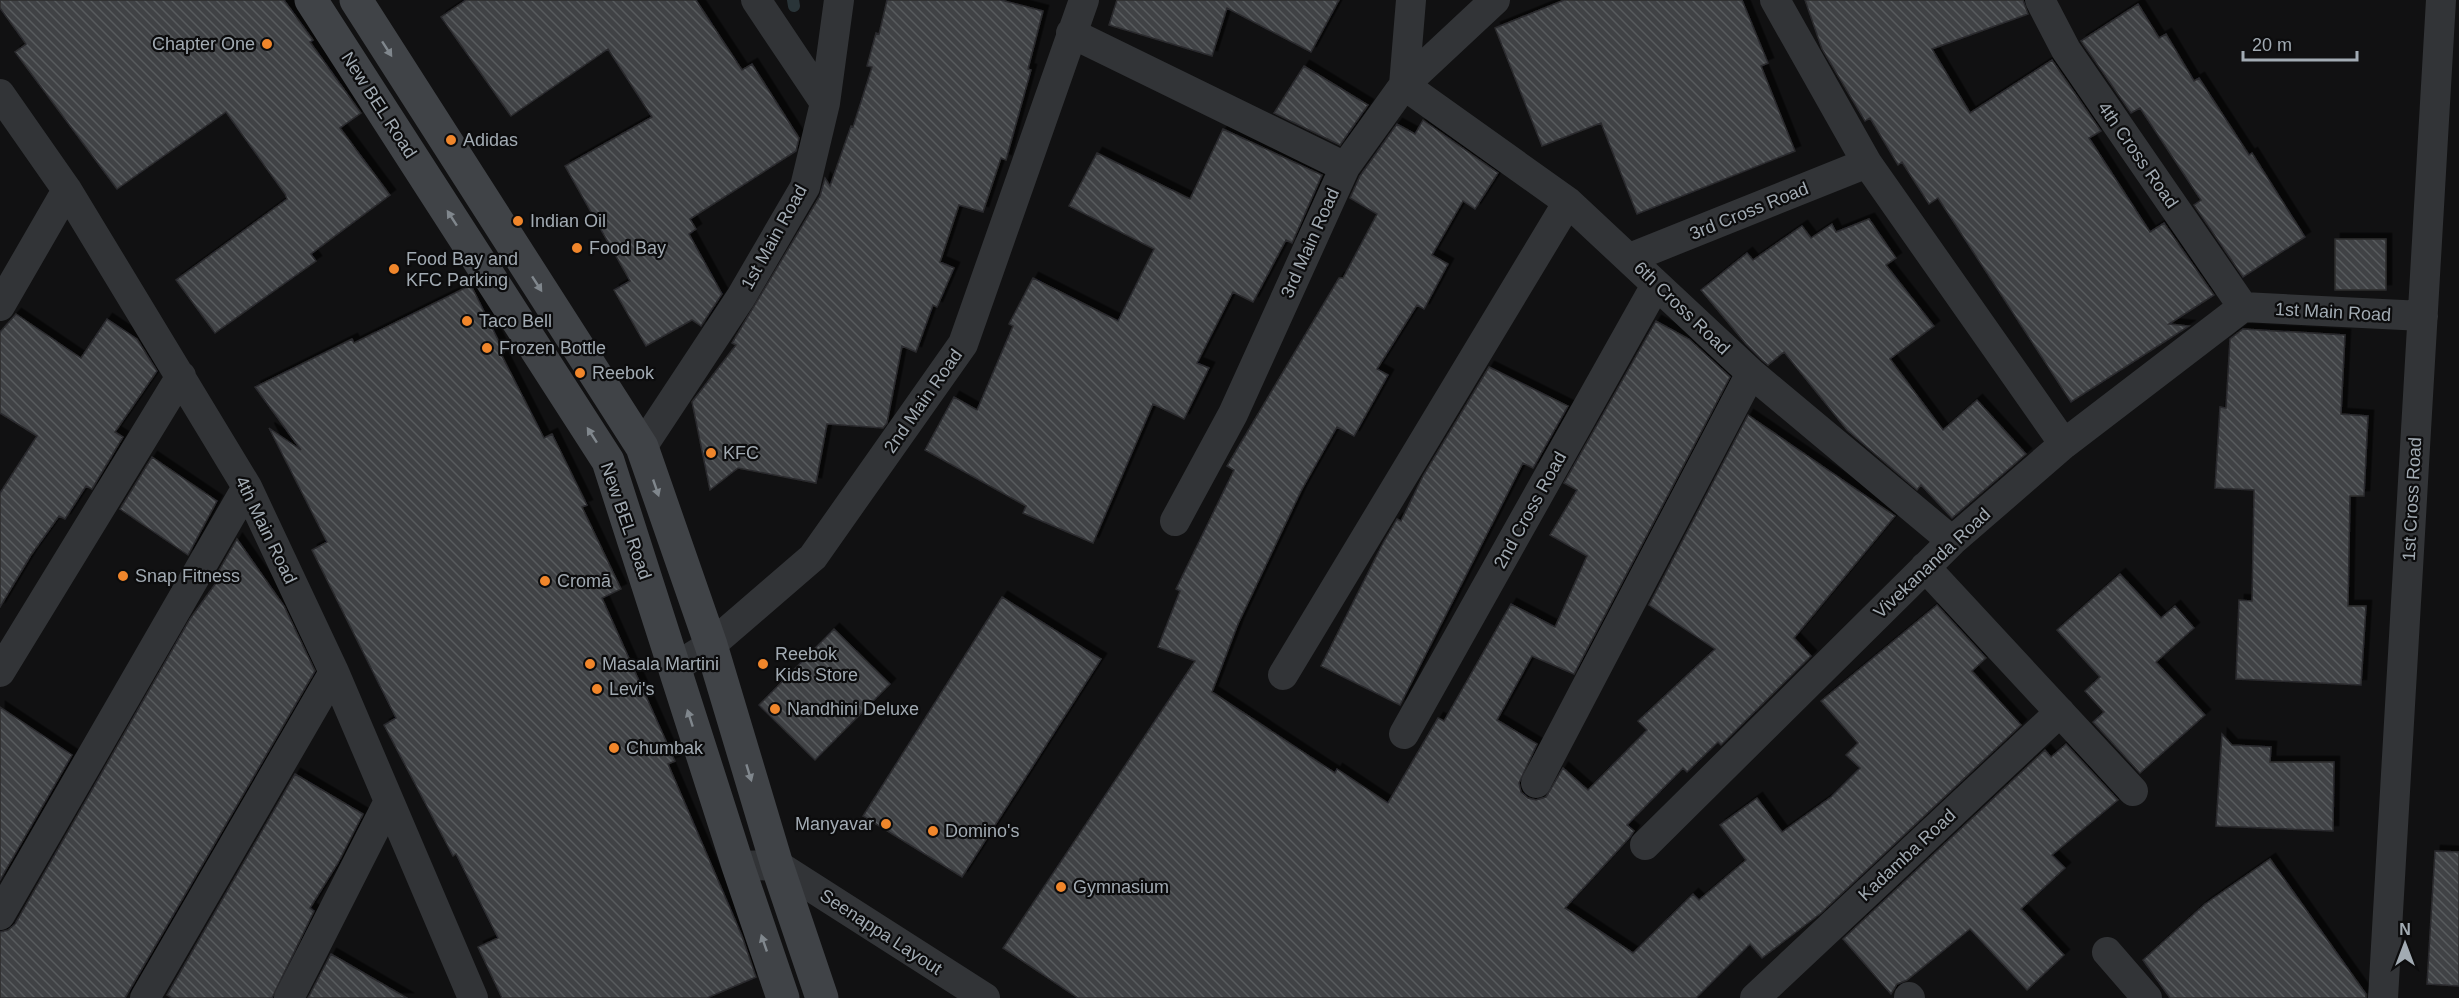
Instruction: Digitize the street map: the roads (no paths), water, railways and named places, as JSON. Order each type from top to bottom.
[{"type":"main road","name":"New BEL Road","points":[[311,0],[608,461],[738,866],[783,998]]},
{"type":"main road","name":"New BEL Road","points":[[356,0],[642,447],[711,645],[777,865],[822,998]]},
{"type":"street","points":[[756,0],[825,103]]},
{"type":"street","name":"1st Main Road","points":[[642,447],[741,297],[805,187],[825,103],[839,0]]},
{"type":"street","name":"2nd Main Road","points":[[674,668],[711,645],[813,557],[963,344],[1084,0]]},
{"type":"street","points":[[1404,85],[1411,0]]},
{"type":"street","name":"3rd Main Road","points":[[1174,521],[1233,414],[1345,167],[1404,85],[1495,0]]},
{"type":"street","points":[[1775,0],[1867,163],[2064,444]]},
{"type":"street","name":"4th Cross Road","points":[[2040,0],[2066,50],[2243,307]]},
{"type":"street","name":"1st Cross Road","points":[[2383,998],[2441,0]]},
{"type":"street","points":[[1071,33],[1345,167]]},
{"type":"street","name":"6th Cross Road","points":[[1404,85],[1568,202],[1751,373],[1952,541]]},
{"type":"street","name":"4th Main Road","points":[[0,94],[67,190],[247,487],[334,672],[473,998]]},
{"type":"street","name":"3rd Cross Road","points":[[1630,258],[1867,163]]},
{"type":"street","points":[[0,306],[67,190]]},
{"type":"street","points":[[1283,675],[1568,202]]},
{"type":"street","name":"2nd Cross Road","points":[[1404,734],[1656,285]]},
{"type":"street","name":"1st Main Road","points":[[2243,307],[2423,316]]},
{"type":"street","name":"Vivekananda Road","points":[[1645,845],[1952,541],[2064,444],[2243,307]]},
{"type":"street","points":[[1536,783],[1751,373]]},
{"type":"street","points":[[0,672],[181,376]]},
{"type":"street","points":[[0,915],[247,487]]},
{"type":"street","points":[[1925,567],[2133,790]]},
{"type":"street","points":[[145,998],[334,672]]},
{"type":"street","name":"Kadamba Road","points":[[1755,998],[2060,712]]},
{"type":"street","points":[[289,998],[389,801]]},
{"type":"street","points":[[738,866],[777,865]]},
{"type":"street","name":"Seenappa Layout","points":[[777,865],[985,998]]},
{"type":"street","points":[[2107,952],[2147,998]]},
{"type":"waterway","points":[[793,0],[794,6]]},
{"type":"place","name":"Chapter One","points":[[267,44]]},
{"type":"place","name":"Adidas","points":[[451,140]]},
{"type":"place","name":"Indian Oil","points":[[518,221]]},
{"type":"place","name":"Food Bay","points":[[577,248]]},
{"type":"place","name":"Food Bay and KFC Parking","points":[[394,269]]},
{"type":"place","name":"Taco Bell","points":[[467,321]]},
{"type":"place","name":"Frozen Bottle","points":[[487,348]]},
{"type":"place","name":"Reebok","points":[[580,373]]},
{"type":"place","name":"KFC","points":[[711,453]]},
{"type":"place","name":"Snap Fitness","points":[[123,576]]},
{"type":"place","name":"Cromā","points":[[545,581]]},
{"type":"place","name":"Masala Martini","points":[[590,664]]},
{"type":"place","name":"Reebok Kids Store","points":[[763,664]]},
{"type":"place","name":"Levi's","points":[[597,689]]},
{"type":"place","name":"Nandhini Deluxe","points":[[775,709]]},
{"type":"place","name":"Chumbak","points":[[614,748]]},
{"type":"place","name":"Manyavar","points":[[886,824]]},
{"type":"place","name":"Domino's","points":[[933,831]]},
{"type":"place","name":"Gymnasium","points":[[1061,887]]}]
